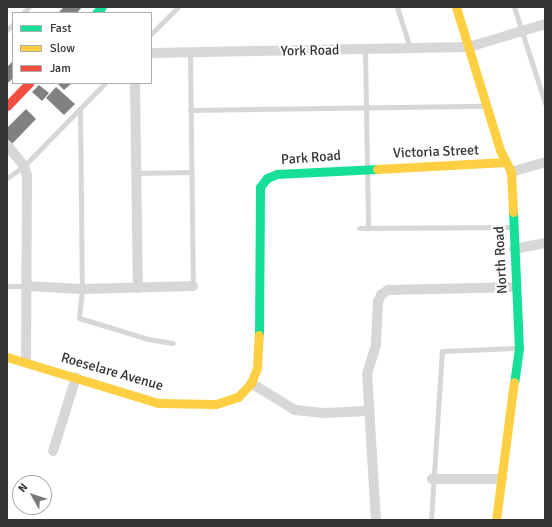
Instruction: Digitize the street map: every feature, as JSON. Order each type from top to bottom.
[{"type":"street","name":"North Road","points":[[456,7],[487,106],[506,162],[511,172],[519,348],[496,520]]},
{"type":"street","name":"York Road","points":[[152,53],[469,47],[545,24]]},
{"type":"street","points":[[8,104],[28,84]]},
{"type":"street","points":[[136,84],[135,173],[138,288]]},
{"type":"street","points":[[7,145],[24,166],[27,176],[26,361]]},
{"type":"street","name":"Victoria Street","points":[[366,169],[506,162]]},
{"type":"street","points":[[511,172],[545,162]]},
{"type":"street","name":"Park Road","points":[[251,383],[259,352],[257,256],[258,200],[260,187],[267,178],[277,174],[366,169]]},
{"type":"street","points":[[514,249],[545,243]]},
{"type":"street","points":[[27,286],[82,289],[193,286]]},
{"type":"street","points":[[376,520],[368,411],[367,374],[376,344],[378,302],[381,295],[388,290],[516,287]]},
{"type":"street","name":"Roeselare Avenue","points":[[7,358],[26,361],[158,403],[216,404],[227,402],[238,397],[251,383]]},
{"type":"street","points":[[53,451],[76,377]]},
{"type":"street","points":[[251,383],[294,410],[324,413],[368,411]]},
{"type":"street","points":[[432,479],[502,479]]},
{"type":"lane","points":[[152,33],[178,7]]},
{"type":"lane","points":[[397,7],[410,49]]},
{"type":"lane","points":[[514,7],[545,104]]},
{"type":"lane","points":[[365,50],[368,228]]},
{"type":"lane","points":[[190,53],[193,286]]},
{"type":"lane","points":[[7,178],[24,166],[80,111],[104,84]]},
{"type":"lane","points":[[190,110],[366,106],[487,106]]},
{"type":"lane","points":[[80,111],[82,289],[79,318],[148,339],[173,343]]},
{"type":"lane","points":[[135,173],[191,172]]},
{"type":"lane","points":[[359,228],[514,227]]},
{"type":"lane","points":[[7,286],[27,286]]},
{"type":"lane","points":[[431,520],[432,479],[442,351],[519,348]]},
{"type":"building","points":[[64,7],[82,7],[78,12],[59,12]]},
{"type":"building","points":[[12,62],[12,79],[7,84],[7,67]]},
{"type":"building","points":[[58,84],[71,84],[64,90]]},
{"type":"building","points":[[39,85],[49,93],[42,101],[32,92]]},
{"type":"building","points":[[56,87],[75,104],[64,115],[46,98]]},
{"type":"building","points":[[26,109],[36,119],[12,144],[7,139],[7,128]]},
{"type":"traffic: fast","points":[[97,12],[102,7]]},
{"type":"traffic: fast","points":[[259,335],[260,187],[267,178],[277,174],[377,169]]},
{"type":"traffic: fast","points":[[513,212],[519,348],[514,382]]},
{"type":"traffic: slow","points":[[456,7],[500,150],[511,172],[513,212]]},
{"type":"traffic: slow","points":[[377,169],[506,162]]},
{"type":"traffic: slow","points":[[7,357],[158,403],[216,404],[238,397],[251,383],[257,368],[259,335]]},
{"type":"traffic: slow","points":[[496,520],[514,382]]},
{"type":"traffic: jam","points":[[7,106],[28,84]]}]
